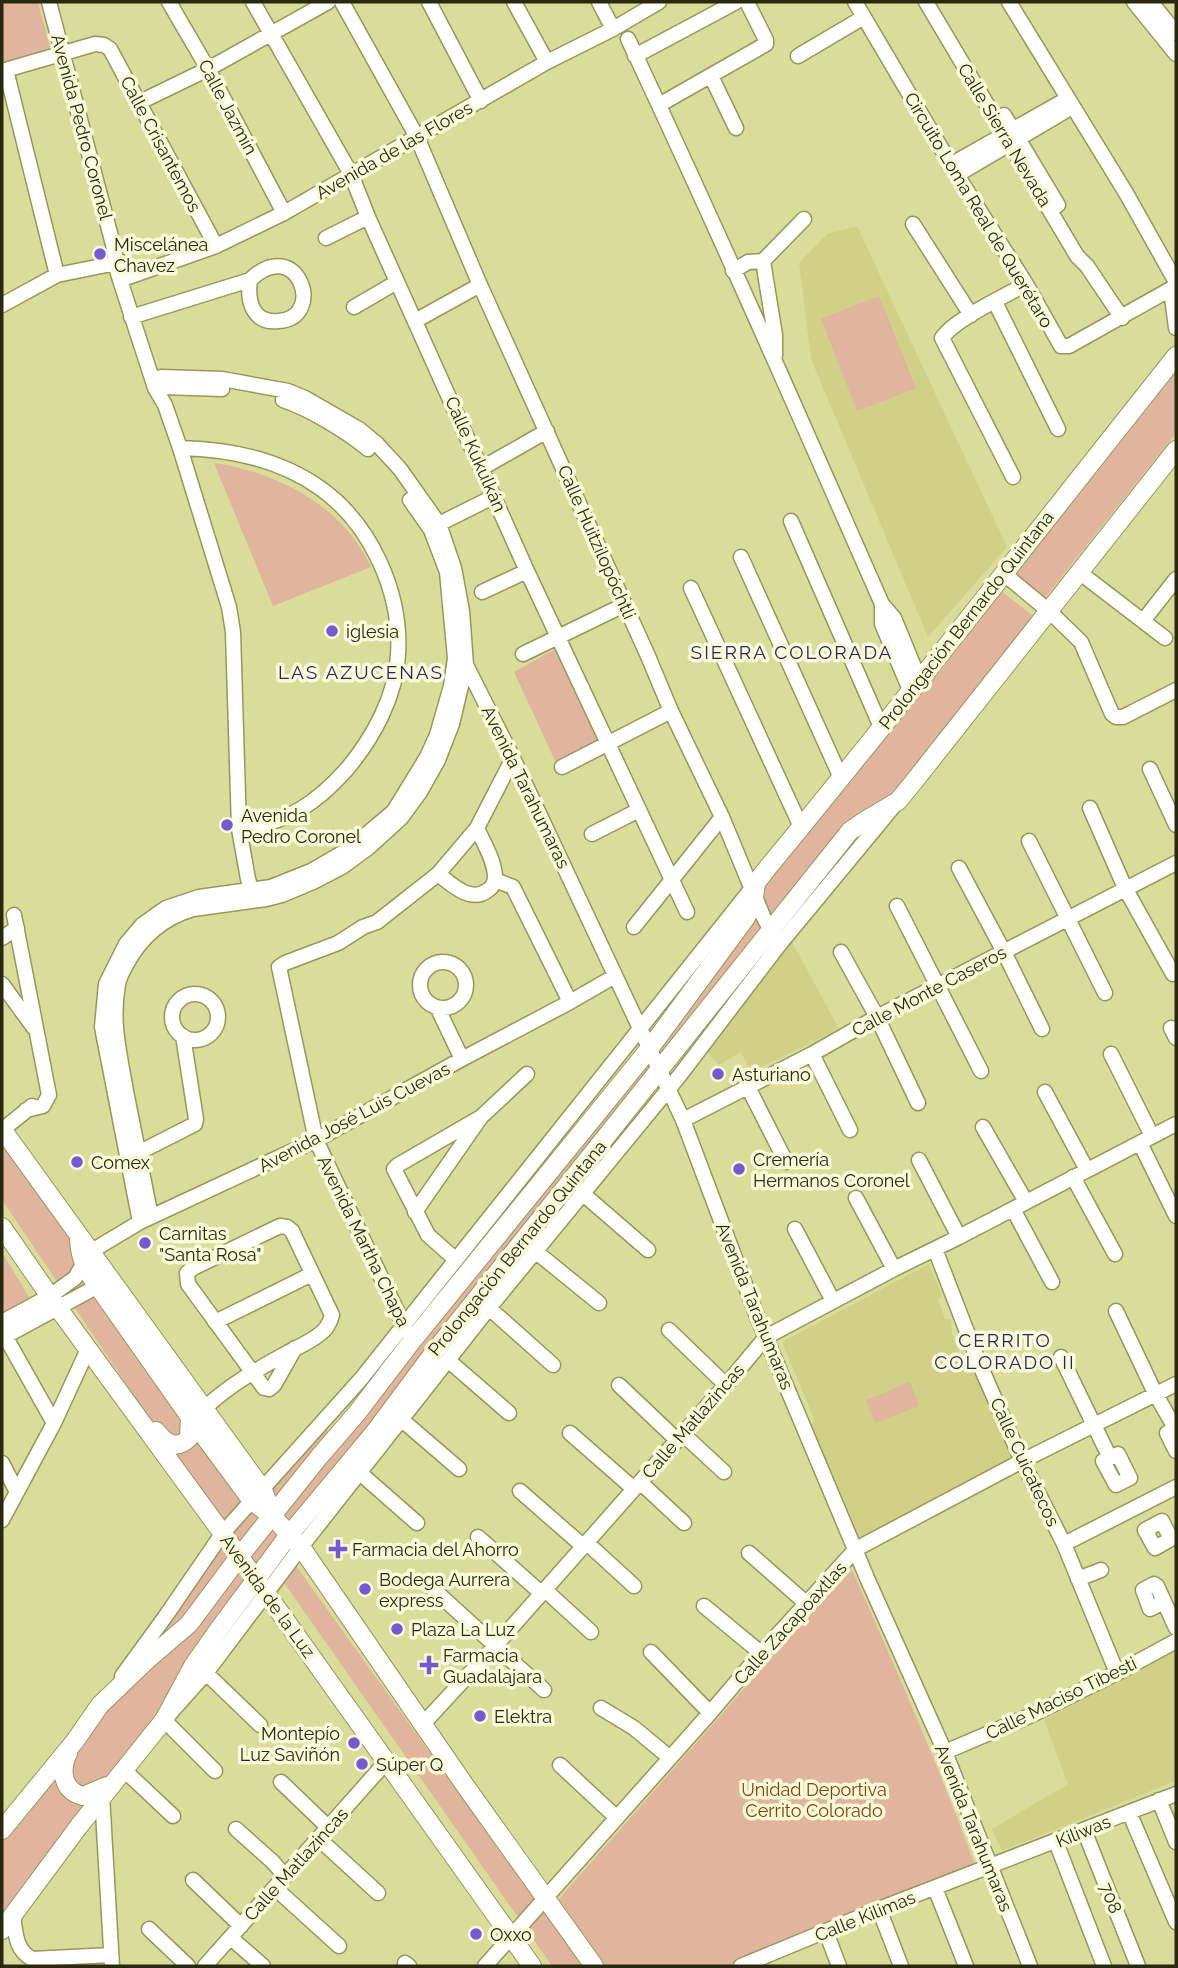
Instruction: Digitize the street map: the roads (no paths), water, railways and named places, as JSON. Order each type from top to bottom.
[{"type":"main road","name":"Prolongación Bernardo Quintana","points":[[2,1830],[75,1741],[100,1705],[189,1624],[239,1557],[357,1413],[408,1333],[650,1048],[746,919],[753,904],[754,889],[1176,356]]},
{"type":"main road","name":"Prolongación Bernardo Quintana","points":[[7,1923],[106,1790],[164,1720],[193,1666],[261,1586],[438,1347],[660,1070],[775,937],[850,831],[898,801],[1176,450]]},
{"type":"main road","points":[[2,1130],[79,1237],[98,1286],[197,1412]]},
{"type":"main road","name":"Avenida de la Luz","points":[[2,1227],[532,1966]]},
{"type":"main road","points":[[87,1258],[273,1517],[295,1541],[594,1966]]},
{"type":"main road","points":[[104,1371],[122,1384],[167,1443],[178,1445],[186,1442],[197,1412]]},
{"type":"main road","points":[[75,1741],[63,1768],[63,1777],[71,1791],[88,1796],[106,1790]]},
{"type":"street","name":"Avenida Pedro Coronel","points":[[49,2],[118,259],[227,598],[232,625],[239,829],[252,895]]},
{"type":"street","name":"Calle Jazmín","points":[[169,2],[208,69],[284,213]]},
{"type":"street","name":"Calle Kukulkán","points":[[253,2],[351,174],[527,571],[687,912]]},
{"type":"street","points":[[138,103],[208,69],[328,2]]},
{"type":"street","name":"Calle Huitzilopóchtli","points":[[342,2],[417,137],[480,285],[775,937]]},
{"type":"street","points":[[429,2],[481,101]]},
{"type":"street","points":[[514,2],[547,62]]},
{"type":"street","points":[[599,2],[613,29]]},
{"type":"street","name":"Avenida de las Flores","points":[[124,279],[216,246],[284,213],[547,62],[659,2]]},
{"type":"street","points":[[635,55],[736,2]]},
{"type":"street","points":[[659,105],[766,44],[747,2]]},
{"type":"street","name":"Circuito Loma Real de Querétaro","points":[[855,2],[953,170],[1026,284],[1060,346],[1064,347],[1122,318],[1174,286]]},
{"type":"street","name":"Calle Sierra Nevada","points":[[926,2],[1011,136]]},
{"type":"street","name":"Calle Sierra Nevada","points":[[937,2],[1077,257],[1087,266],[1122,318]]},
{"type":"street","points":[[1009,2],[1126,193],[1174,286],[1176,328]]},
{"type":"street","points":[[1146,5],[1176,33]]},
{"type":"street","points":[[1146,5],[1176,54]]},
{"type":"street","points":[[798,56],[864,17]]},
{"type":"street","points":[[628,39],[775,360],[882,604],[894,618],[914,684]]},
{"type":"street","name":"Calle Crisantemos","points":[[63,53],[95,44],[110,49],[216,246]]},
{"type":"street","points":[[57,275],[4,70],[63,53]]},
{"type":"street","points":[[711,76],[736,128]]},
{"type":"street","points":[[953,170],[1069,103]]},
{"type":"street","points":[[326,238],[368,217]]},
{"type":"street","points":[[733,271],[748,262],[763,261],[804,219]]},
{"type":"street","points":[[913,223],[971,315]]},
{"type":"street","points":[[2,302],[57,275],[118,259]]},
{"type":"street","points":[[763,261],[775,335],[775,360]]},
{"type":"street","points":[[136,315],[250,279],[265,268],[276,265],[296,273],[302,282],[302,304],[288,319],[277,322],[266,320],[257,314],[251,305],[248,294],[250,279]]},
{"type":"street","points":[[354,307],[397,282]]},
{"type":"street","points":[[1013,477],[942,338],[971,315],[1026,284]]},
{"type":"street","points":[[415,321],[480,285]]},
{"type":"street","points":[[995,302],[1058,429]]},
{"type":"street","points":[[146,1220],[102,1027],[106,984],[132,953],[146,929],[189,910],[252,895],[282,895],[313,883],[347,864],[398,815],[437,735],[461,661],[460,600],[454,568],[439,524],[372,452],[317,410],[276,398],[222,388],[158,383]]},
{"type":"street","points":[[482,468],[547,431]]},
{"type":"street","points":[[180,448],[258,458],[290,470],[320,488],[355,522],[374,549],[387,581],[395,612],[398,656],[395,674],[378,725],[359,755],[334,783],[306,807],[272,822],[239,829]]},
{"type":"street","points":[[439,524],[495,496]]},
{"type":"street","points":[[416,500],[447,572],[461,661]]},
{"type":"street","points":[[791,522],[881,727]]},
{"type":"street","points":[[741,557],[841,778]]},
{"type":"street","points":[[482,592],[527,571]]},
{"type":"street","points":[[1079,572],[1165,638]]},
{"type":"street","points":[[1003,573],[1066,626],[1084,648],[1112,714],[1116,717],[1123,717],[1176,690]]},
{"type":"street","points":[[1143,621],[1176,579]]},
{"type":"street","points":[[691,588],[802,827]]},
{"type":"street","points":[[523,654],[624,605]]},
{"type":"street","name":"Avenida Tarahumaras","points":[[461,661],[513,758],[683,1120],[766,1337],[944,1752],[1030,1966]]},
{"type":"street","points":[[562,767],[671,711]]},
{"type":"street","name":"Avenida Martha Chapa","points":[[408,1333],[316,1140],[279,967],[285,962],[338,943],[363,927],[381,920],[438,874],[477,828],[513,758]]},
{"type":"street","points":[[1150,769],[1176,825]]},
{"type":"street","points":[[1090,808],[1125,888],[1173,974]]},
{"type":"street","points":[[592,834],[639,810]]},
{"type":"street","points":[[634,927],[722,817]]},
{"type":"street","points":[[438,874],[455,888],[470,894],[488,891],[495,880],[490,857],[477,828]]},
{"type":"street","points":[[1029,841],[1105,993]]},
{"type":"street","name":"Calle Monte Caseros","points":[[683,1120],[1176,863]]},
{"type":"street","points":[[959,868],[1042,1029]]},
{"type":"street","points":[[495,880],[513,887],[570,1002]]},
{"type":"street","name":"Prolongación Bernardo Quintana","points":[[100,1705],[222,1534],[361,1379],[408,1333],[457,1260],[754,889]]},
{"type":"street","points":[[897,906],[981,1071]]},
{"type":"street","points":[[2,938],[16,922],[48,1091],[2,1130]]},
{"type":"street","name":"Prolongación Bernardo Quintana","points":[[295,1541],[360,1473],[489,1308],[668,1089],[775,937]]},
{"type":"street","points":[[841,952],[877,1017],[918,1103]]},
{"type":"street","name":"Avenida José Luis Cuevas","points":[[54,1302],[75,1278],[87,1258],[146,1220],[316,1140],[615,976]]},
{"type":"street","points":[[2,984],[36,1031]]},
{"type":"street","points":[[437,1007],[462,1059]]},
{"type":"street","points":[[133,1156],[195,1125],[183,1036]]},
{"type":"street","points":[[812,1054],[850,1130]]},
{"type":"street","points":[[1111,1054],[1176,1216]]},
{"type":"street","points":[[415,1212],[481,1117],[527,1074]]},
{"type":"street","points":[[748,1087],[786,1162]]},
{"type":"street","points":[[1045,1092],[1115,1254]]},
{"type":"street","points":[[457,1260],[428,1235],[395,1173],[396,1167],[481,1117]]},
{"type":"street","name":"Calle Matlazincas","points":[[423,1724],[585,1545],[766,1337],[1176,1124]]},
{"type":"street","points":[[983,1127],[1052,1282]]},
{"type":"street","points":[[919,1160],[959,1237]]},
{"type":"street","points":[[582,1194],[648,1250]]},
{"type":"street","points":[[856,1198],[894,1269]]},
{"type":"street","points":[[197,1412],[251,1373],[295,1348],[320,1334],[332,1315],[292,1231],[284,1226],[193,1268],[187,1273],[188,1284],[251,1373],[264,1388],[274,1385],[295,1348]]},
{"type":"street","points":[[795,1229],[833,1301]]},
{"type":"street","name":"Calle Cuicatecos","points":[[935,1250],[979,1363],[1022,1461],[1064,1544],[1117,1673]]},
{"type":"street","points":[[535,1251],[598,1303]]},
{"type":"street","points":[[215,1322],[312,1274]]},
{"type":"street","points":[[54,1423],[3,1332],[54,1302],[98,1286]]},
{"type":"street","points":[[489,1308],[553,1365]]},
{"type":"street","points":[[1116,1311],[1155,1393],[1176,1428],[1167,1433],[1176,1451]]},
{"type":"street","points":[[669,1330],[726,1385]]},
{"type":"street","points":[[2,1520],[54,1423],[88,1349]]},
{"type":"street","points":[[1061,1357],[1110,1458]]},
{"type":"street","points":[[449,1360],[509,1413]]},
{"type":"street","name":"Calle Zacapoaxtlas","points":[[485,1966],[856,1549],[1022,1461],[1176,1384]]},
{"type":"street","points":[[619,1385],[724,1472]]},
{"type":"street","points":[[402,1420],[459,1469]]},
{"type":"street","points":[[569,1433],[684,1523]]},
{"type":"street","points":[[2,1463],[17,1492]]},
{"type":"street","points":[[360,1473],[417,1523]]},
{"type":"street","points":[[1064,1544],[1176,1487]]},
{"type":"street","points":[[520,1491],[634,1586]]},
{"type":"street","points":[[1144,1504],[1154,1524]]},
{"type":"street","points":[[478,1537],[592,1632]]},
{"type":"street","points":[[749,1553],[807,1604]]},
{"type":"street","points":[[1078,1579],[1101,1570]]},
{"type":"street","name":"Prolongación Bernardo Quintana","points":[[164,1720],[206,1673],[261,1586]]},
{"type":"street","points":[[433,1589],[544,1690]]},
{"type":"street","points":[[1164,1602],[1176,1628]]},
{"type":"street","points":[[704,1606],[761,1653]]},
{"type":"street","name":"Calle Maciso Tibesti","points":[[944,1752],[1034,1714],[1176,1641]]},
{"type":"street","points":[[651,1652],[710,1713]]},
{"type":"street","points":[[206,1673],[260,1725]]},
{"type":"street","points":[[600,1708],[634,1728],[669,1757]]},
{"type":"street","points":[[164,1720],[215,1771]]},
{"type":"street","name":"Calle Matlazincas","points":[[205,1966],[386,1762]]},
{"type":"street","points":[[561,1765],[617,1818]]},
{"type":"street","points":[[123,1769],[173,1816]]},
{"type":"street","points":[[281,1782],[378,1893]]},
{"type":"street","points":[[7,1923],[18,1947],[24,1955],[32,1959],[112,1961],[106,1790]]},
{"type":"street","name":"Kiliwas","points":[[989,1866],[1176,1794]]},
{"type":"street","points":[[1159,1800],[1176,1842]]},
{"type":"street","points":[[1129,1812],[1176,1922]]},
{"type":"street","points":[[236,1829],[273,1861],[285,1876]]},
{"type":"street","name":"708","points":[[1084,1830],[1138,1966]]},
{"type":"street","name":"708","points":[[1056,1842],[1104,1966]]},
{"type":"street","name":"Calle Kilimas","points":[[741,1966],[773,1960],[825,1932],[989,1866]]},
{"type":"street","points":[[193,1880],[241,1926]]},
{"type":"street","points":[[275,1888],[339,1946]]},
{"type":"street","points":[[935,1888],[966,1966]]},
{"type":"street","points":[[878,1909],[901,1966]]},
{"type":"street","points":[[149,1929],[188,1966]]},
{"type":"street","points":[[825,1932],[839,1966]]},
{"type":"street","points":[[231,1938],[263,1966]]},
{"type":"place","name":"Miscelánea Chavez","points":[[100,254]]},
{"type":"place","name":"iglesia","points":[[332,631]]},
{"type":"place","name":"Avenida Pedro Coronel","points":[[227,825]]},
{"type":"place","name":"Asturiano","points":[[718,1074]]},
{"type":"place","name":"Comex","points":[[77,1162]]},
{"type":"place","name":"Cremería Hermanos Coronel","points":[[739,1169]]},
{"type":"place","name":"Carnitas \"Santa Rosa\"","points":[[145,1243]]},
{"type":"place","name":"Farmacia del Ahorro","points":[[338,1549]]},
{"type":"place","name":"Bodega Aurrera express","points":[[365,1589]]},
{"type":"place","name":"Plaza La Luz","points":[[397,1629]]},
{"type":"place","name":"Farmacia Guadalajara","points":[[429,1665]]},
{"type":"place","name":"Elektra","points":[[480,1716]]},
{"type":"place","name":"Montepío Luz Saviñón","points":[[354,1743]]},
{"type":"place","name":"Súper Q","points":[[362,1764]]},
{"type":"place","name":"Oxxo","points":[[476,1934]]},
{"type":"district","name":"SIERRA COLORADA","points":[[792,652]]},
{"type":"district","name":"LAS AZUCENAS","points":[[361,672]]},
{"type":"district","name":"CERRITO COLORADO II","points":[[1005,1351]]},
{"type":"park label","name":"Unidad Deportiva Cerrito Colorado","points":[[814,1799]]}]
